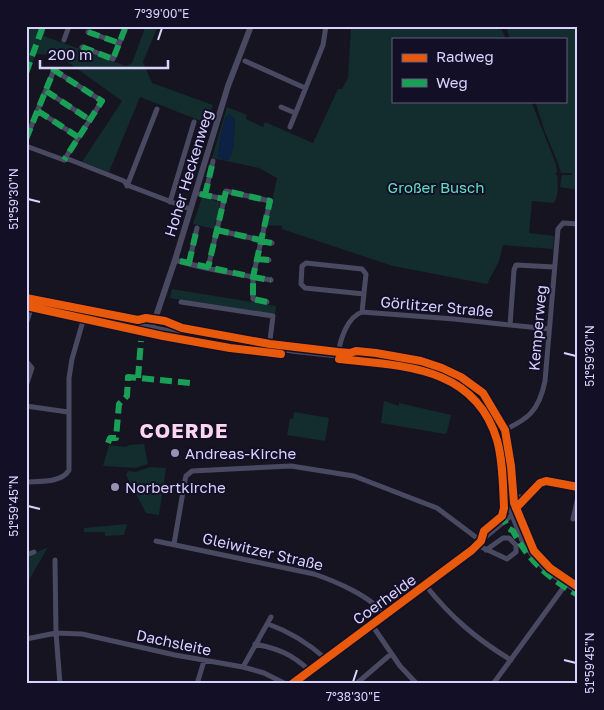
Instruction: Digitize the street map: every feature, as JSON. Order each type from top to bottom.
[{"type":"street","points":[[64,40],[69,26]]},
{"type":"street","points":[[82,47],[113,59],[126,26]]},
{"type":"street","name":"Hoher Heckenweg","points":[[152,328],[175,260],[225,94],[251,26]]},
{"type":"street","points":[[290,127],[323,45],[326,26]]},
{"type":"street","points":[[88,32],[119,44]]},
{"type":"street","points":[[245,61],[305,88]]},
{"type":"street","points":[[26,139],[54,70],[102,101],[64,160]]},
{"type":"street","points":[[46,90],[90,120]]},
{"type":"street","points":[[282,107],[295,113]]},
{"type":"street","points":[[127,186],[156,109]]},
{"type":"street","points":[[38,111],[78,137]]},
{"type":"street","points":[[170,202],[194,122]]},
{"type":"street","points":[[26,146],[64,160],[68,159],[124,181],[127,186],[190,209]]},
{"type":"street","points":[[213,162],[203,195],[224,199]]},
{"type":"street","points":[[208,268],[226,192],[270,201],[253,278],[253,299],[267,302]]},
{"type":"street","name":"Kemperweg","points":[[500,432],[525,420],[538,406],[545,382],[559,226],[563,222],[578,224]]},
{"type":"street","points":[[189,263],[196,228]]},
{"type":"street","points":[[217,230],[272,243]]},
{"type":"street","points":[[256,259],[269,260]]},
{"type":"street","points":[[175,260],[253,278],[271,280]]},
{"type":"street","name":"Görlitzer Straße","points":[[362,312],[364,294],[366,274],[362,270],[306,263],[302,266],[301,284],[305,288],[364,294]]},
{"type":"street","name":"Görlitzer Straße","points":[[510,325],[516,265],[554,267]]},
{"type":"street","points":[[26,324],[30,302],[201,338],[413,365],[434,370],[455,379],[468,387],[483,402],[500,432],[504,447],[512,515],[523,542],[547,571],[578,591]]},
{"type":"street","points":[[182,302],[273,316],[269,348]]},
{"type":"street","name":"Görlitzer Straße","points":[[338,355],[340,344],[349,322],[355,315],[362,312],[549,329]]},
{"type":"street","points":[[26,482],[60,478],[68,473],[70,464],[69,378],[72,359],[85,314]]},
{"type":"street","points":[[26,360],[32,368],[26,386]]},
{"type":"street","points":[[26,406],[68,412]]},
{"type":"street","points":[[174,544],[185,480],[186,476],[192,471],[283,466],[347,474],[368,480],[437,508],[486,550],[508,559],[516,548],[515,542],[507,537],[486,550]]},
{"type":"street","name":"Coerheide","points":[[292,684],[426,586],[512,515],[540,483],[546,481],[578,488]]},
{"type":"street","points":[[508,492],[517,497],[526,497]]},
{"type":"street","points":[[573,519],[578,497]]},
{"type":"street","name":"Gleiwitzer Straße","points":[[156,541],[289,567],[318,575],[338,582],[359,594],[381,610],[385,616]]},
{"type":"street","points":[[26,555],[34,552]]},
{"type":"street","points":[[55,560],[56,633],[60,684]]},
{"type":"street","points":[[493,684],[566,584]]},
{"type":"street","points":[[426,586],[446,610],[465,628],[511,660]]},
{"type":"street","points":[[243,667],[271,617]]},
{"type":"street","points":[[268,624],[293,634],[326,659]]},
{"type":"street","points":[[372,625],[392,654],[417,684]]},
{"type":"street","name":"Dachsleite","points":[[26,639],[56,633],[82,634],[204,661],[243,667],[264,673],[286,684]]},
{"type":"street","points":[[256,644],[285,652],[310,671]]},
{"type":"street","points":[[356,684],[392,654]]},
{"type":"street","points":[[197,684],[204,661]]},
{"type":"green space","points":[[26,26],[46,26],[44,36],[126,66],[132,63],[145,28],[144,26],[158,26],[143,62],[152,83],[213,105],[206,123],[140,97],[109,172],[82,162],[122,101],[58,55],[36,54],[26,78]]},
{"type":"green space","name":"Großer Busch","points":[[351,26],[500,26],[498,29],[502,30],[506,38],[392,38],[392,102],[531,102],[556,164],[557,172],[555,175],[557,175],[558,185],[554,203],[532,201],[529,233],[554,236],[553,249],[503,245],[499,261],[487,284],[393,266],[282,229],[282,226],[267,225],[277,178],[259,168],[212,158],[227,107],[247,115],[246,119],[263,127],[265,122],[313,143],[338,89],[342,89],[348,78]],"holes":[[[226,117],[235,119],[233,147],[228,160],[222,159],[218,151]]]},
{"type":"green space","points":[[506,26],[578,26],[578,190],[560,187],[562,175],[572,175],[571,173],[561,173],[535,102],[566,102],[566,38],[510,38]]},
{"type":"green space","points":[[202,197],[220,202],[214,229],[193,224]]},
{"type":"green space","points":[[172,289],[276,306],[275,316],[170,298]]},
{"type":"green space","points":[[384,401],[399,406],[399,403],[451,415],[447,432],[445,434],[381,423]]},
{"type":"green space","points":[[294,412],[329,418],[325,441],[287,435],[290,419],[293,419]]},
{"type":"green space","points":[[144,444],[148,464],[135,468],[103,466],[109,445],[126,447]]},
{"type":"green space","points":[[150,467],[166,468],[159,515],[146,513],[126,475],[128,471],[136,472]]},
{"type":"green space","points":[[127,524],[124,535],[105,536],[105,532],[84,532],[84,528]]},
{"type":"green space","points":[[48,547],[26,585],[26,557]]},
{"type":"water","points":[[229,114],[235,119],[233,146],[228,160],[218,158],[217,156],[222,128]]},
{"type":"marked path","points":[[26,73],[43,26]]},
{"type":"marked path","points":[[82,47],[113,59],[126,26]]},
{"type":"marked path","points":[[88,32],[119,43]]},
{"type":"marked path","points":[[26,139],[54,70],[102,101],[64,160]]},
{"type":"marked path","points":[[46,91],[90,120]]},
{"type":"marked path","points":[[38,111],[78,137]]},
{"type":"marked path","points":[[205,195],[213,161]]},
{"type":"marked path","points":[[180,261],[253,277],[270,201],[226,191],[208,268]]},
{"type":"marked path","points":[[200,194],[224,199]]},
{"type":"marked path","points":[[189,263],[197,228]]},
{"type":"marked path","points":[[217,230],[260,240]]},
{"type":"marked path","points":[[260,241],[272,243]]},
{"type":"marked path","points":[[257,259],[269,260]]},
{"type":"marked path","points":[[267,302],[253,299],[253,277],[271,280]]},
{"type":"marked path","points":[[138,378],[141,341]]},
{"type":"marked path","points":[[108,443],[110,438],[116,438],[119,404],[127,396],[128,377],[191,383]]},
{"type":"marked path","points":[[503,513],[502,516],[508,528],[513,531],[519,542],[540,568],[557,582],[578,595]]},
{"type":"cycle path","points":[[26,298],[138,320],[146,318],[165,321],[182,328],[270,344],[338,352],[376,353],[421,361],[461,377],[483,393],[505,430],[511,466],[514,503],[534,551],[550,568],[578,587]]},
{"type":"cycle path","points":[[26,306],[163,336],[230,348],[281,354]]},
{"type":"cycle path","points":[[292,684],[472,550],[481,541],[484,531],[502,516],[504,508],[502,465],[497,440],[487,416],[472,397],[454,384],[434,374],[388,364],[339,359]]},
{"type":"cycle path","points":[[516,508],[540,483],[546,481],[578,487]]},
{"type":"place","name":"Andreas-Kirche","points":[[175,453]]},
{"type":"place","name":"Norbertkirche","points":[[115,487]]},
{"type":"district","name":"COERDE","points":[[184,430]]}]
